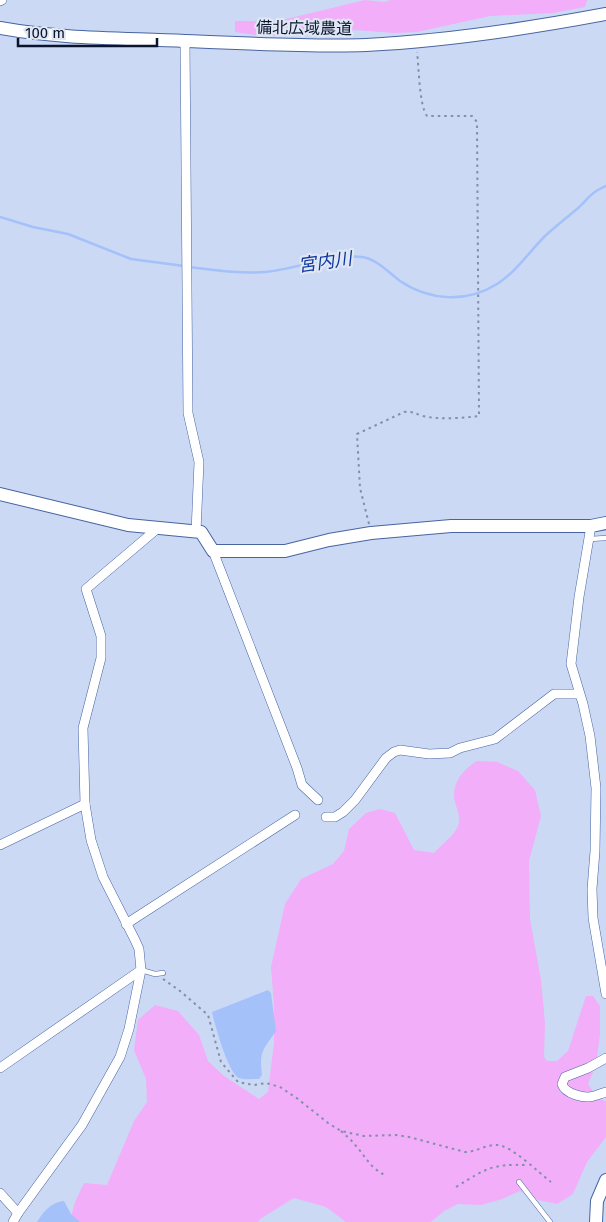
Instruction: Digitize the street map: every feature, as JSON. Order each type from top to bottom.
[{"type":"street","name":"備北広域農道","points":[[0,28],[83,38],[366,45],[490,34],[606,14]]},
{"type":"street","points":[[185,41],[188,413],[199,462],[196,532]]},
{"type":"street","points":[[0,494],[128,525],[201,532],[212,551],[302,784],[318,800]]},
{"type":"street","points":[[212,551],[284,551],[329,540],[371,533],[451,526],[591,526],[606,523]]},
{"type":"street","points":[[591,526],[579,597],[571,664],[590,736],[596,788],[592,889],[593,918],[606,994]]},
{"type":"street","points":[[0,1193],[16,1218],[82,1125],[120,1056],[129,1029],[141,970],[139,949],[103,878],[91,840],[85,804],[83,728],[101,658],[102,636],[86,589],[158,528]]},
{"type":"street","points":[[326,817],[335,817],[343,812],[355,800],[386,758],[394,752],[400,750],[429,754],[450,753],[460,748],[495,739],[554,694],[579,694]]},
{"type":"street","points":[[0,845],[85,804]]},
{"type":"street","points":[[126,924],[295,815]]},
{"type":"street","points":[[0,1068],[141,970]]},
{"type":"street","points":[[606,1058],[588,1068],[565,1077],[562,1084],[568,1092],[592,1097],[606,1092]]},
{"type":"street","points":[[596,1222],[597,1201],[606,1180]]},
{"type":"lane","points":[[590,539],[606,538]]},
{"type":"lane","points":[[141,970],[155,974],[163,972]]},
{"type":"lane","points":[[518,1182],[550,1222]]},
{"type":"path","points":[[371,533],[360,488],[357,434],[404,412],[411,411],[423,416],[442,418],[479,416],[477,122],[472,116],[427,116],[424,112],[416,41]]},
{"type":"path","points":[[155,974],[180,991],[208,1015],[221,1062],[238,1082],[254,1085],[266,1083],[280,1087],[341,1131],[356,1145],[369,1164],[376,1171],[385,1175]]},
{"type":"path","points":[[341,1131],[364,1136],[396,1135],[410,1137],[465,1152],[500,1145],[509,1149],[551,1182]]},
{"type":"path","points":[[456,1187],[486,1168],[497,1165],[530,1165]]},
{"type":"shaded area","points":[[365,0],[384,2],[391,0],[587,0],[585,7],[553,13],[490,16],[417,32],[394,33],[355,30],[328,36],[297,34],[262,36],[235,32],[235,21],[278,21]]},
{"type":"shaded area","points":[[477,761],[497,762],[518,771],[535,790],[541,816],[529,861],[530,919],[541,980],[545,1023],[544,1057],[547,1061],[557,1061],[568,1051],[586,996],[593,996],[600,1006],[600,1035],[596,1065],[588,1084],[598,1099],[606,1101],[606,1137],[587,1162],[573,1194],[557,1204],[538,1200],[520,1191],[481,1205],[458,1204],[444,1211],[431,1222],[346,1222],[326,1207],[294,1198],[258,1222],[75,1222],[71,1218],[75,1202],[84,1183],[107,1185],[134,1121],[147,1102],[146,1079],[134,1050],[138,1020],[155,1005],[178,1011],[199,1035],[208,1061],[224,1076],[259,1099],[268,1092],[274,1043],[271,967],[285,904],[301,879],[333,864],[344,851],[349,829],[366,813],[380,809],[395,813],[414,850],[434,853],[458,826],[459,817],[454,799],[454,790],[458,779],[464,771]]},
{"type":"water","points":[[268,990],[271,993],[276,1031],[263,1051],[261,1061],[262,1075],[259,1079],[239,1078],[226,1058],[212,1012]]},
{"type":"water","points":[[64,1201],[71,1214],[80,1222],[37,1222],[48,1208],[55,1203]]},
{"type":"waterway","name":"宮内川","points":[[189,267],[236,272],[265,272],[338,258],[362,257],[373,260],[400,281],[424,293],[436,296],[461,297],[485,290],[504,279],[545,236],[593,193],[606,186]]},
{"type":"waterway","name":"宮内川","points":[[0,217],[33,227],[68,234],[131,259],[184,266]]}]
